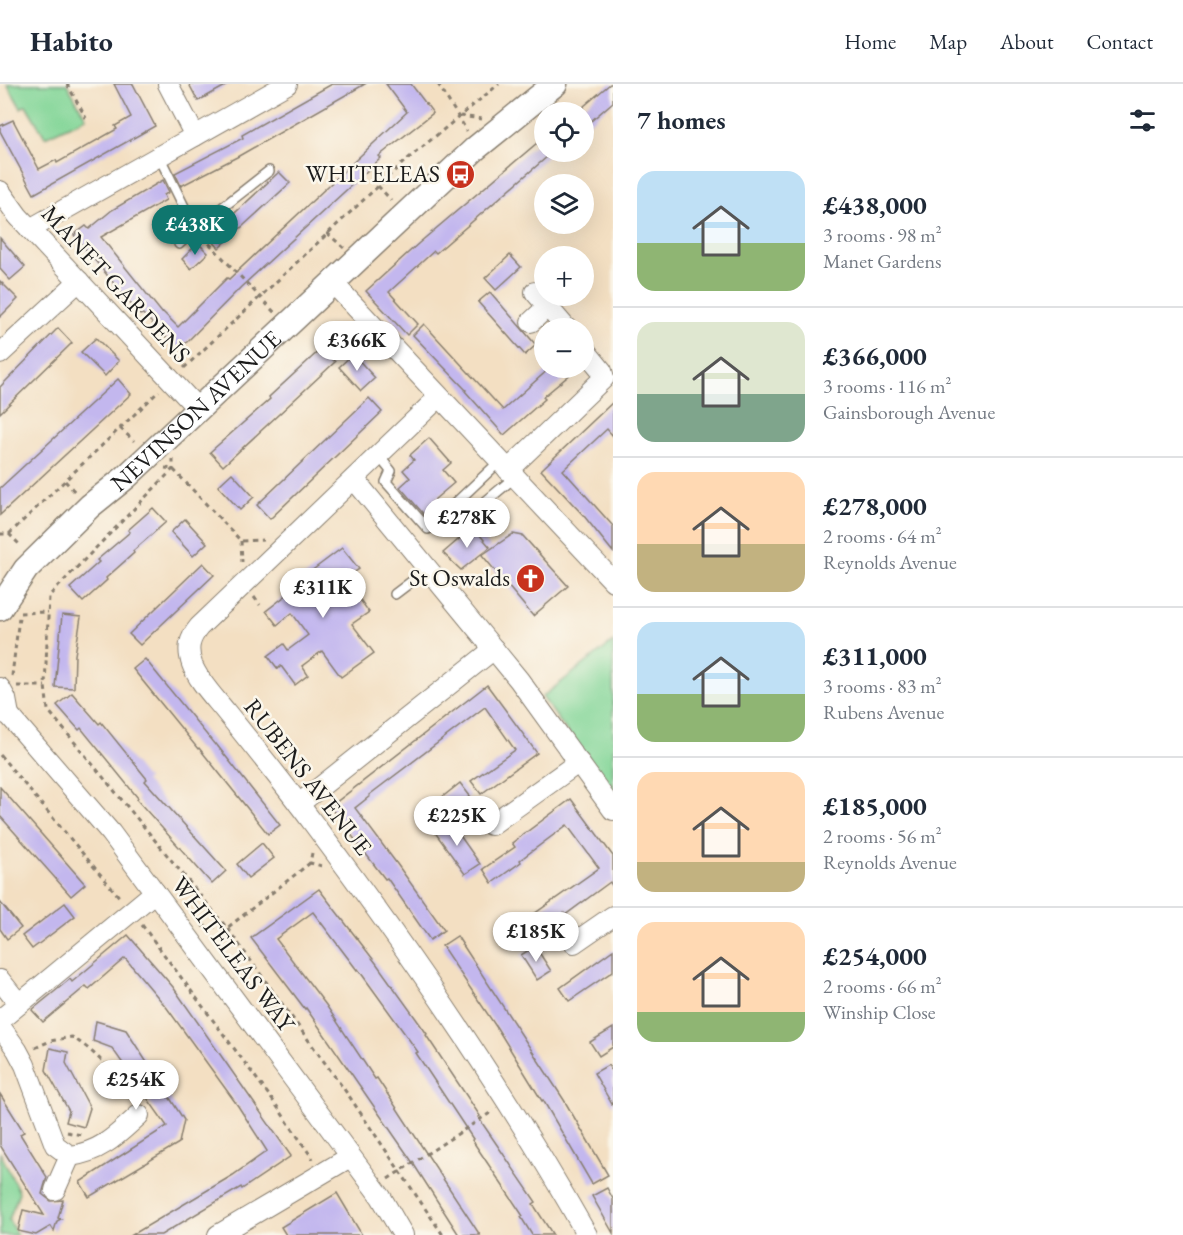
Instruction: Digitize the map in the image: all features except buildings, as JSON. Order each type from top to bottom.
[{"type":"street","points":[[168,84],[195,136]]},
{"type":"street","points":[[30,229],[287,84]]},
{"type":"street","name":"NEVINSON AVENUE","points":[[10,610],[3,600],[14,578],[90,506],[139,465],[476,148],[555,84]]},
{"type":"street","name":"MANET GARDENS","points":[[0,191],[30,229],[198,409]]},
{"type":"street","points":[[0,354],[79,281]]},
{"type":"street","points":[[333,283],[613,581]]},
{"type":"street","points":[[531,322],[541,300],[557,318]]},
{"type":"street","points":[[508,469],[604,378],[602,371],[594,361]]},
{"type":"street","name":"RUBENS AVENUE","points":[[440,397],[199,627],[190,638],[188,652],[193,667],[299,804],[451,1013],[587,1235]]},
{"type":"street","points":[[354,479],[519,680],[613,810]]},
{"type":"street","points":[[299,804],[494,649]]},
{"type":"street","name":"WHITELEAS WAY","points":[[7,685],[4,714],[111,833],[374,1188],[403,1235]]},
{"type":"street","points":[[491,825],[579,762]]},
{"type":"street","points":[[0,1020],[155,892]]},
{"type":"street","points":[[574,943],[613,916]]},
{"type":"street","points":[[0,980],[19,1004]]},
{"type":"street","points":[[0,1026],[20,1055],[55,1145],[70,1156],[86,1154],[105,1145],[140,1115]]},
{"type":"street","points":[[55,1190],[70,1156]]},
{"type":"street","points":[[221,1234],[350,1157]]},
{"type":"lane","points":[[159,156],[195,229]]},
{"type":"lane","points":[[179,244],[269,171]]},
{"type":"lane","points":[[378,456],[391,471],[386,482],[428,528],[508,469]]},
{"type":"lane","points":[[499,517],[485,502],[508,469]]},
{"type":"lane","points":[[395,594],[428,569]]},
{"type":"path","points":[[67,84],[86,118]]},
{"type":"path","points":[[438,84],[460,116],[476,148]]},
{"type":"path","points":[[0,534],[9,534],[259,296],[404,162],[499,84]]},
{"type":"path","points":[[195,229],[259,296]]},
{"type":"path","points":[[139,465],[173,469],[241,540],[289,540]]},
{"type":"path","points":[[173,469],[49,596],[45,686],[48,710],[227,928],[443,1235]]},
{"type":"path","points":[[14,578],[21,596],[10,610],[7,685],[45,686]]},
{"type":"path","points":[[10,610],[49,612]]},
{"type":"path","points":[[0,755],[132,911],[274,1102],[323,1173]]},
{"type":"path","points":[[180,925],[227,928],[310,863]]},
{"type":"path","points":[[20,1055],[50,1041],[72,1037],[104,1061],[140,1115]]},
{"type":"path","points":[[374,1188],[507,1102]]},
{"type":"green space","points":[[7,84],[67,84],[86,118],[45,137],[26,105],[21,108]]},
{"type":"green space","points":[[613,642],[613,795],[542,697]]},
{"type":"green space","points":[[0,1152],[19,1192],[9,1220],[17,1235],[0,1235]]},
{"type":"place","name":"WHITELEAS","points":[[461,174]]},
{"type":"place","name":"St Oswalds","points":[[531,578]]}]
